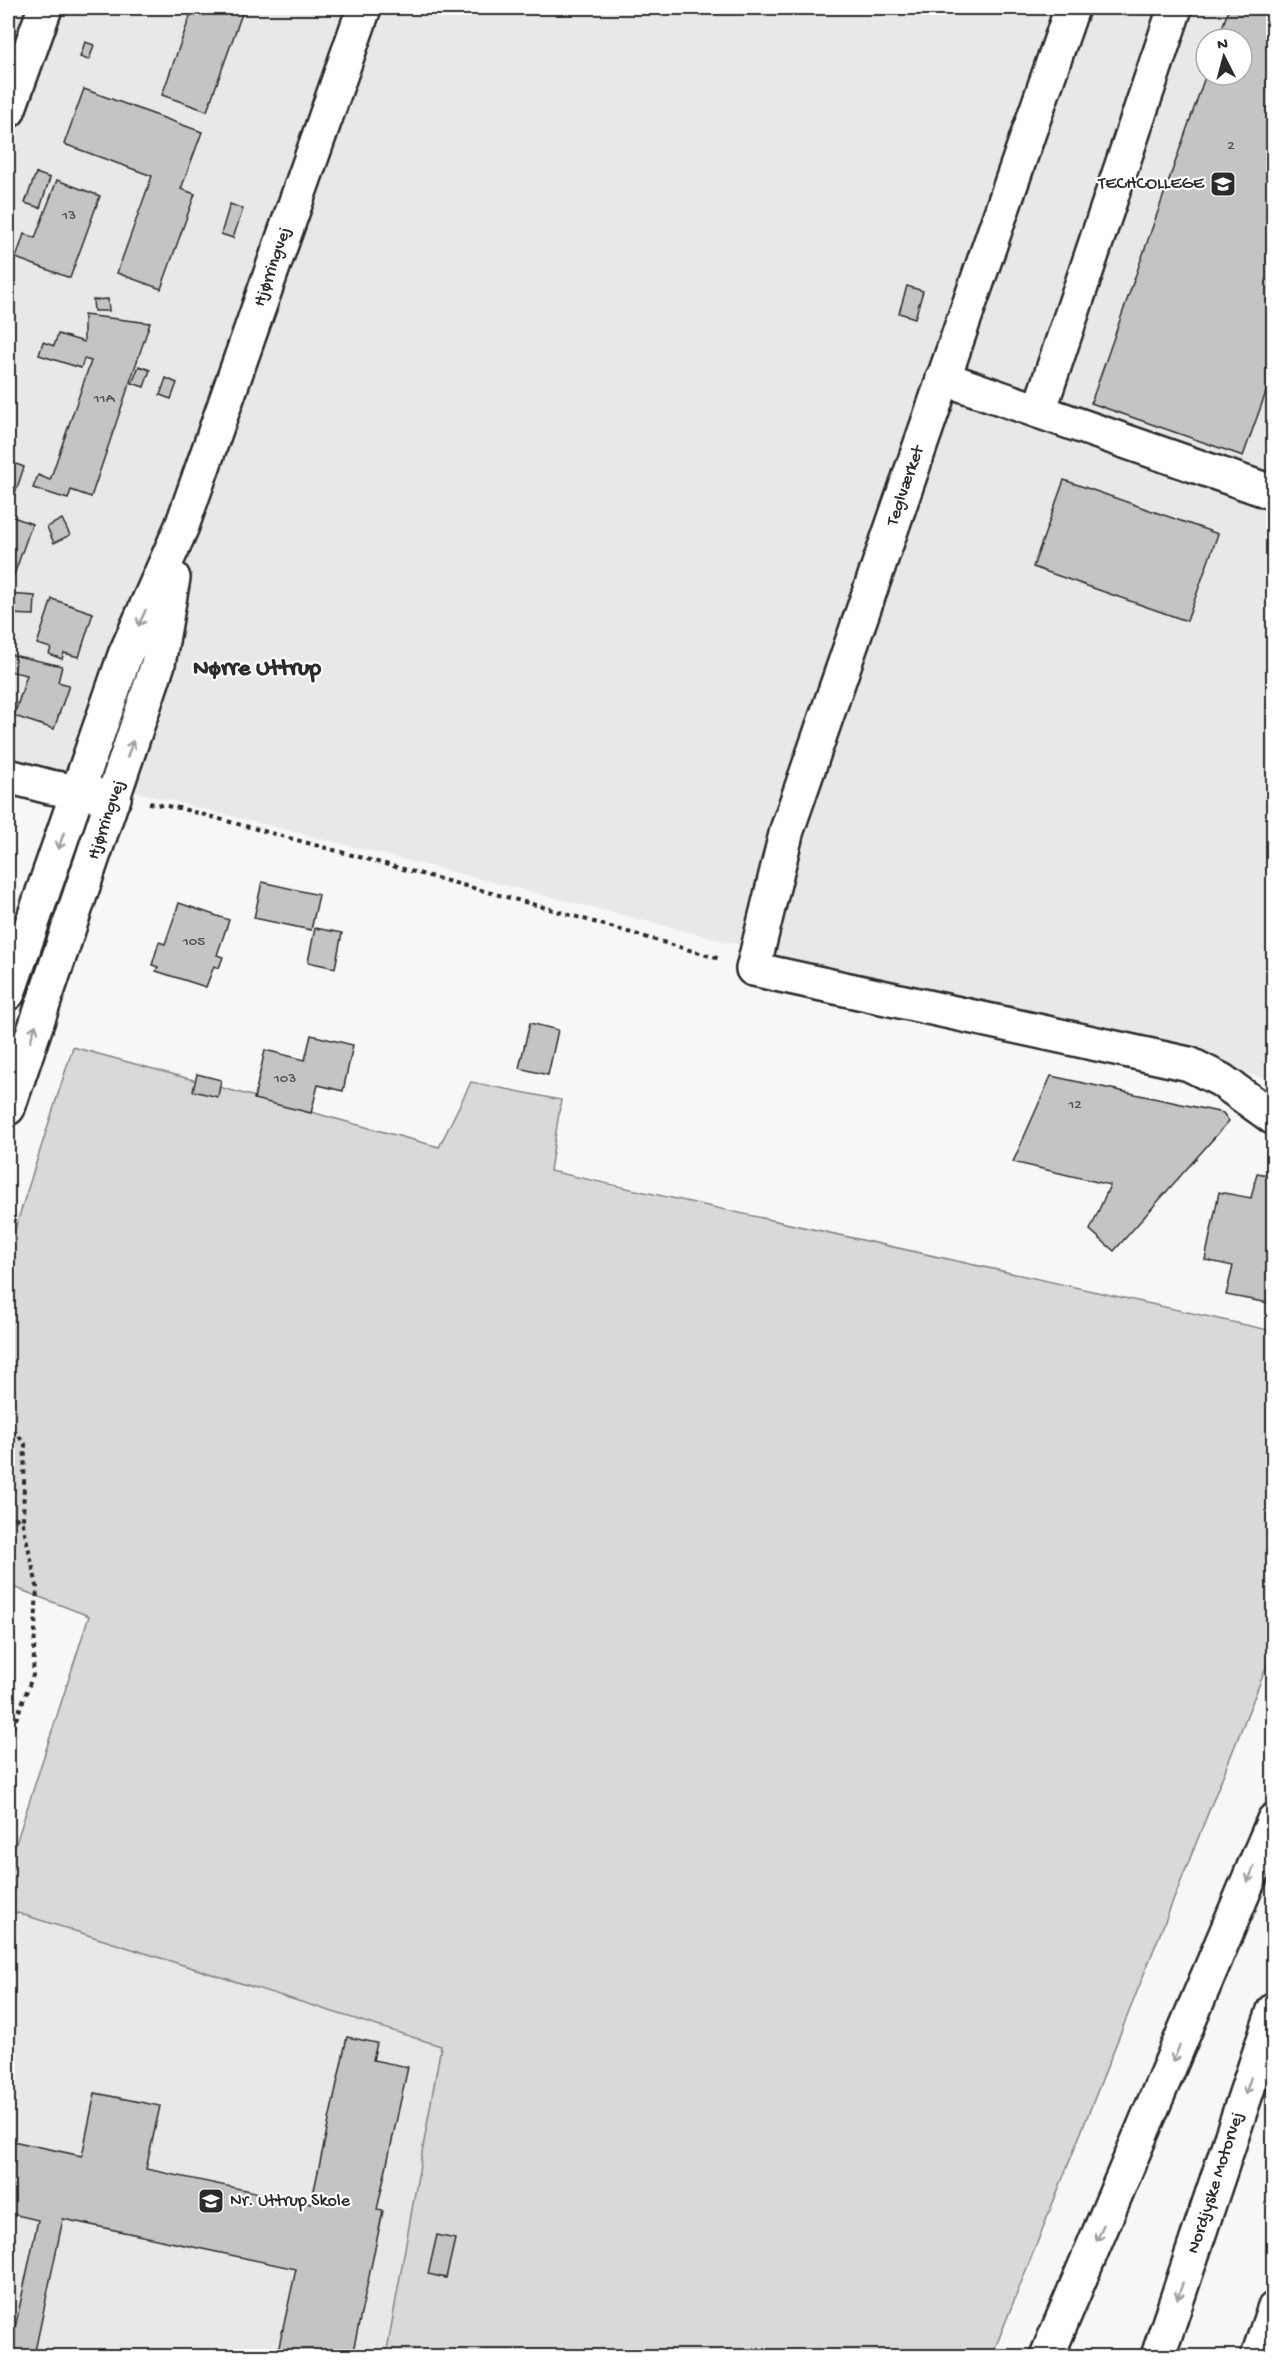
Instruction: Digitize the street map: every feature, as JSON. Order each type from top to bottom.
[{"type":"main road","points":[[9,103],[45,8]]},
{"type":"main road","name":"Hjørringvej","points":[[8,993],[125,655],[182,526],[364,8]]},
{"type":"main road","name":"Teglværket","points":[[753,969],[787,830],[1072,8]]},
{"type":"main road","points":[[1039,411],[1174,8]]},
{"type":"main road","points":[[944,378],[1274,493]]},
{"type":"main road","name":"Hjørringvej","points":[[8,1108],[158,664],[182,526]]},
{"type":"main road","points":[[8,776],[114,798]]},
{"type":"main road","points":[[753,969],[1189,1064],[1221,1080],[1274,1118]]},
{"type":"main road","points":[[1047,2356],[1274,1820]]},
{"type":"main road","name":"Nordjyske Motorvej","points":[[1158,2356],[1274,2010]]},
{"type":"main road","points":[[1258,2356],[1274,2309]]},
{"type":"path","points":[[114,798],[179,808],[543,907],[753,969]]},
{"type":"path","points":[[8,1422],[25,1444],[23,1524],[37,1586],[33,1675],[8,1740]]},
{"type":"path","points":[[8,1511],[23,1524]]},
{"type":"shaded area","points":[[14,8],[1273,8],[1273,1080],[153,796],[8,756],[8,25]]},
{"type":"shaded area","points":[[73,1047],[439,1147],[471,1082],[561,1100],[550,1171],[1273,1331],[1273,1650],[992,2356],[386,2356],[441,2046],[8,1910],[8,1868],[89,1616],[8,1585],[8,1251]]},
{"type":"shaded area","name":"Nr. Uttrup Skole","points":[[8,1910],[441,2046],[386,2356],[8,2356]]},
{"type":"building","points":[[193,8],[244,8],[207,111],[162,95]]},
{"type":"building","points":[[1229,8],[1274,8],[1274,370],[1243,456],[1091,403],[1201,87],[1254,87],[1254,27],[1222,27]]},
{"type":"building","points":[[85,42],[94,45],[89,60],[80,57]]},
{"type":"building","points":[[84,89],[202,132],[181,189],[195,194],[161,289],[117,273],[152,176],[64,144]]},
{"type":"building","points":[[36,173],[50,178],[40,208],[25,203]]},
{"type":"building","points":[[57,180],[100,196],[70,278],[16,258],[24,234],[35,238]]},
{"type":"building","points":[[230,204],[243,209],[233,238],[221,234]]},
{"type":"building","points":[[907,286],[923,291],[915,318],[899,313]]},
{"type":"building","points":[[108,299],[109,311],[94,311],[93,300]]},
{"type":"building","points":[[84,315],[150,323],[91,497],[71,490],[68,499],[33,488],[38,475],[50,480],[91,361],[84,359],[81,368],[39,355],[43,342],[54,346],[58,334],[84,342]]},
{"type":"building","points":[[139,366],[150,370],[144,387],[132,383]]},
{"type":"building","points":[[166,378],[177,383],[171,399],[160,395]]},
{"type":"building","points":[[8,461],[24,467],[8,515]]},
{"type":"building","points":[[1064,480],[1218,534],[1187,621],[1033,567]]},
{"type":"building","points":[[8,515],[32,524],[14,575],[8,572]]},
{"type":"building","points":[[62,519],[70,535],[54,543],[47,527]]},
{"type":"building","points":[[8,594],[35,596],[34,615],[8,614]]},
{"type":"building","points":[[52,599],[93,613],[79,657],[64,653],[62,659],[49,654],[51,648],[37,644]]},
{"type":"building","points":[[8,654],[62,666],[58,682],[69,685],[54,729],[14,716],[27,675],[8,671]]},
{"type":"building","points":[[262,882],[319,895],[311,930],[254,918]]},
{"type":"building","points":[[179,903],[229,920],[217,955],[223,957],[219,968],[214,966],[206,987],[156,971],[158,967],[152,965],[159,942],[165,944]]},
{"type":"building","points":[[315,928],[342,933],[335,968],[308,962]]},
{"type":"building","points":[[530,1023],[558,1030],[548,1075],[519,1068]]},
{"type":"building","points":[[311,1035],[353,1045],[343,1091],[318,1085],[311,1113],[254,1099],[265,1050],[305,1060]]},
{"type":"building","points":[[197,1074],[221,1080],[218,1097],[193,1091]]},
{"type":"building","points":[[1051,1076],[1223,1113],[1229,1121],[1114,1251],[1090,1230],[1110,1185],[1013,1162]]},
{"type":"building","points":[[1257,1173],[1274,1176],[1274,1304],[1226,1295],[1233,1266],[1205,1260],[1219,1192],[1251,1198]]},
{"type":"building","points":[[347,2037],[377,2043],[373,2060],[408,2067],[377,2210],[383,2211],[352,2356],[277,2356],[296,2269],[63,2219],[34,2356],[9,2356],[38,2220],[8,2213],[8,2140],[82,2156],[95,2093],[160,2106],[146,2169],[311,2204]]},
{"type":"building","points":[[437,2235],[455,2239],[446,2278],[428,2274]]},
{"type":"place","name":"TECHCOLLEGE","points":[[1223,184]]},
{"type":"place","name":"Nr. Uttrup Skole","points":[[211,2201]]},
{"type":"district","name":"Nørre Uttrup","points":[[257,669]]}]
